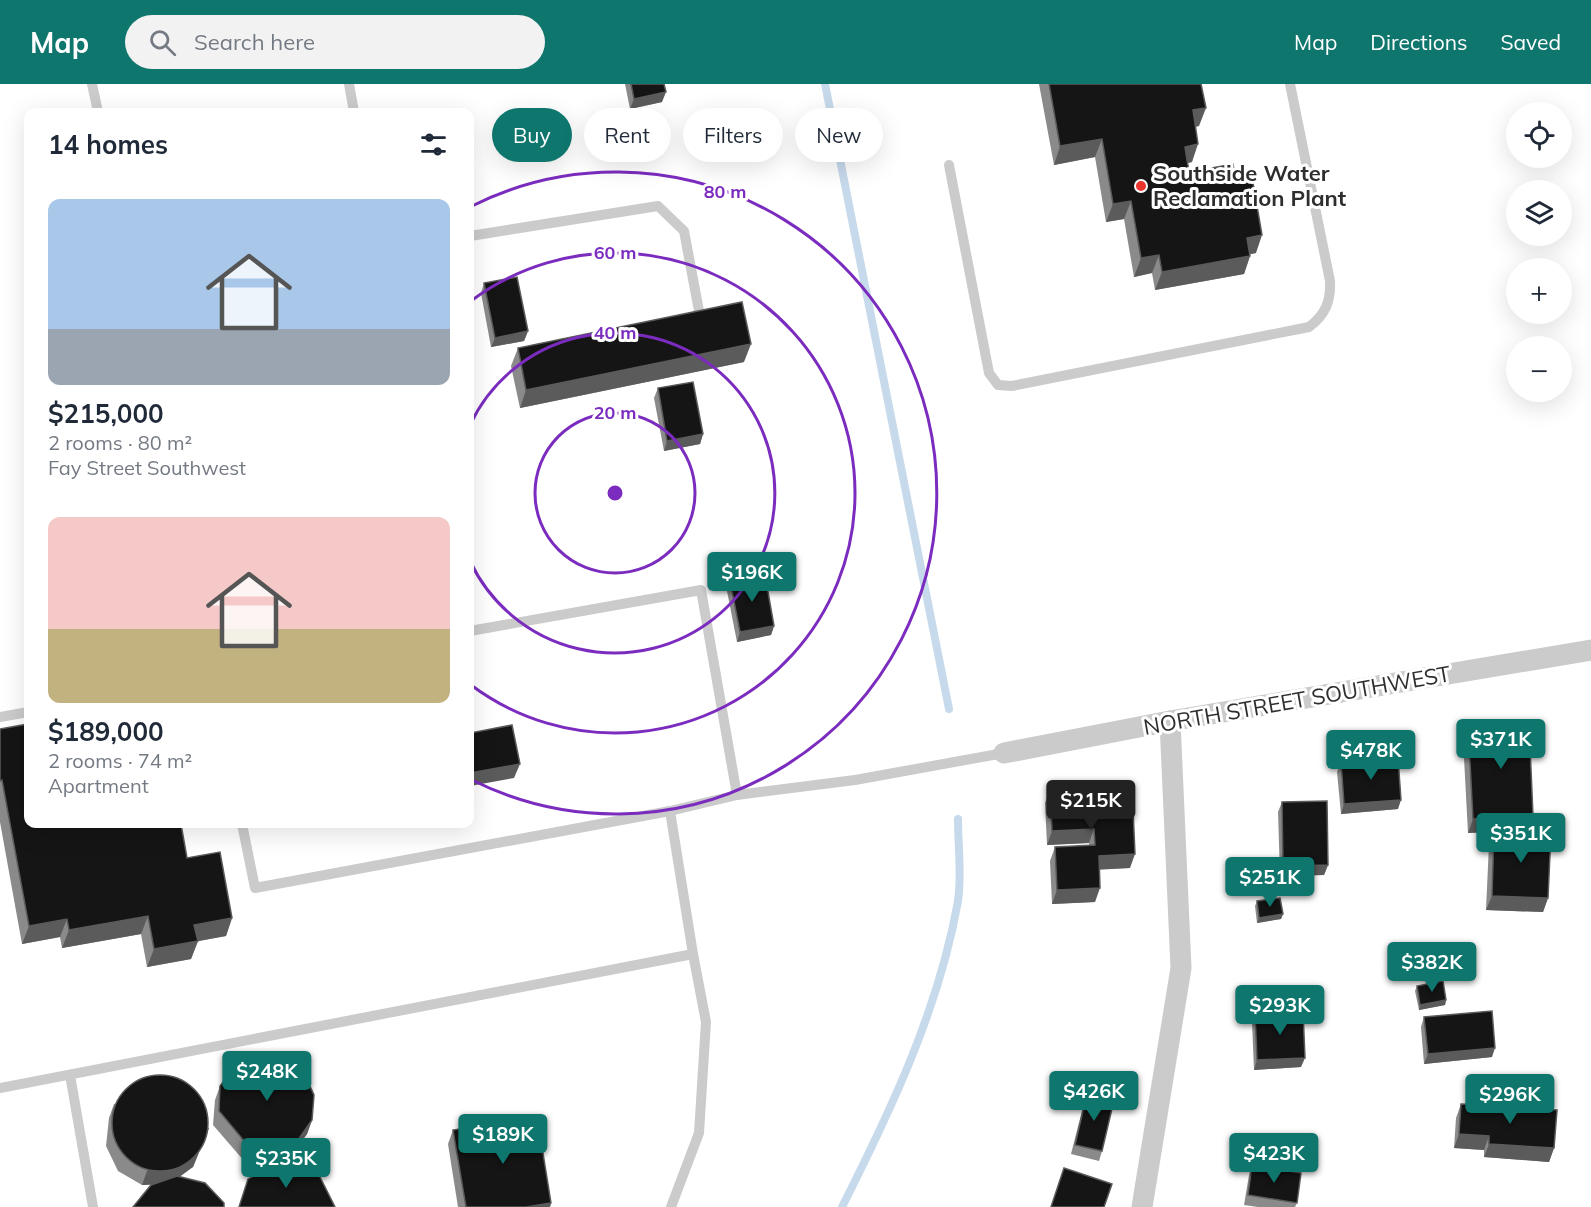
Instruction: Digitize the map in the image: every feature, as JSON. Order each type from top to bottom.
[{"type":"street","name":"NORTH STREET SOUTHWEST","points":[[1005,753],[1170,721],[1591,650]]},
{"type":"street","points":[[1142,1207],[1181,968],[1170,721]]},
{"type":"lane","points":[[92,84],[97,108]]},
{"type":"lane","points":[[349,84],[353,108]]},
{"type":"lane","points":[[949,165],[989,373],[998,385],[1012,386],[1309,327],[1322,318],[1331,295],[1330,281],[1290,84]]},
{"type":"lane","points":[[474,235],[658,206],[684,231],[699,311]]},
{"type":"lane","points":[[474,630],[701,590],[737,795]]},
{"type":"lane","points":[[0,717],[24,713]]},
{"type":"lane","points":[[243,828],[255,888],[670,811],[737,795],[855,780],[1005,753]]},
{"type":"lane","points":[[670,811],[706,1022],[699,1133],[671,1207]]},
{"type":"lane","points":[[0,1088],[693,954]]},
{"type":"lane","points":[[70,1075],[93,1207]]},
{"type":"building","points":[[631,84],[664,84],[666,92],[634,99]]},
{"type":"building","name":"Southside Water Reclamation Plant","points":[[1049,84],[1201,84],[1206,108],[1193,110],[1198,144],[1185,147],[1189,172],[1233,164],[1236,180],[1252,177],[1262,235],[1247,238],[1250,256],[1162,272],[1159,255],[1141,258],[1131,201],[1113,204],[1102,139],[1060,146]]},
{"type":"building","points":[[517,277],[528,331],[495,338],[484,283]]},
{"type":"building","points":[[742,302],[751,344],[526,390],[518,348]]},
{"type":"building","points":[[693,382],[703,434],[667,441],[658,388]]},
{"type":"building","points":[[765,575],[774,626],[740,632],[730,581]]},
{"type":"building","points":[[1529,722],[1533,816],[1473,819],[1468,725]]},
{"type":"building","points":[[24,725],[24,828],[182,828],[187,858],[220,852],[232,918],[194,925],[198,941],[154,949],[148,916],[69,930],[67,919],[29,926],[2,780],[0,781],[0,729]]},
{"type":"building","points":[[512,725],[520,764],[474,772],[474,732]]},
{"type":"building","points":[[1398,758],[1401,800],[1344,804],[1341,762]]},
{"type":"building","points":[[1132,786],[1135,854],[1099,856],[1100,888],[1057,890],[1055,847],[1095,845],[1094,829],[1052,831],[1050,789]]},
{"type":"building","points":[[1327,801],[1328,865],[1283,866],[1282,802]]},
{"type":"building","points":[[1494,830],[1551,832],[1548,898],[1492,896]]},
{"type":"building","points":[[1280,898],[1283,914],[1259,918],[1257,901]]},
{"type":"building","points":[[1443,981],[1446,1000],[1420,1005],[1417,986]]},
{"type":"building","points":[[1303,1011],[1305,1058],[1257,1060],[1255,1013]]},
{"type":"building","points":[[1492,1011],[1495,1048],[1428,1054],[1424,1017]]},
{"type":"building","points":[[258,1056],[283,1057],[303,1071],[314,1095],[312,1120],[298,1140],[275,1150],[250,1148],[219,1111],[220,1086],[235,1066]]},
{"type":"building","points":[[160,1075],[178,1079],[194,1089],[204,1105],[208,1123],[204,1141],[194,1157],[178,1167],[160,1171],[142,1167],[126,1157],[116,1141],[112,1123],[116,1105],[126,1089],[142,1079]]},
{"type":"building","points":[[1087,1093],[1114,1100],[1102,1151],[1075,1145]]},
{"type":"building","points":[[1461,1104],[1557,1110],[1554,1148],[1489,1144],[1489,1136],[1459,1134]]},
{"type":"building","points":[[537,1116],[551,1203],[526,1207],[466,1207],[453,1130]]},
{"type":"building","points":[[282,1162],[318,1173],[335,1207],[239,1207],[248,1179]]},
{"type":"building","points":[[1252,1165],[1301,1173],[1297,1203],[1248,1195]]},
{"type":"building","points":[[1064,1168],[1112,1184],[1104,1207],[1051,1207]]},
{"type":"building","points":[[177,1176],[205,1183],[224,1203],[224,1207],[133,1207],[151,1185]]},
{"type":"waterway","points":[[825,84],[949,709]]},
{"type":"waterway","points":[[842,1207],[895,1096],[939,981],[958,901],[960,871],[958,819]]},
{"type":"place","name":"Southside Water Reclamation Plant","points":[[1141,186]]}]
